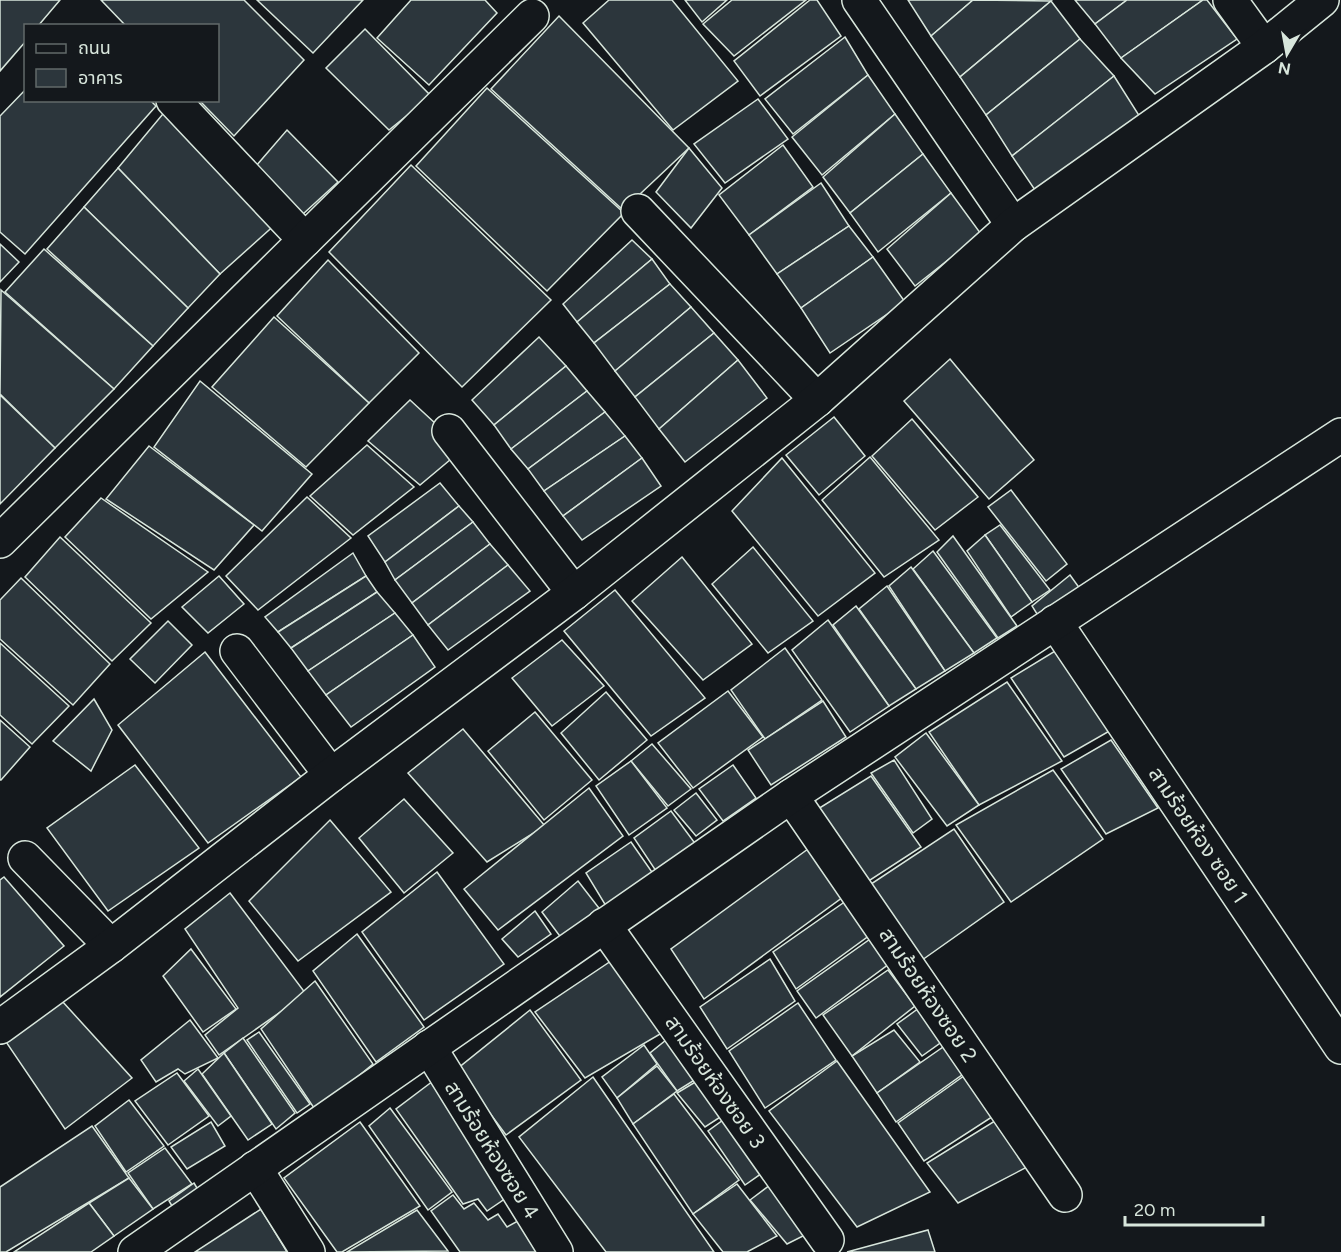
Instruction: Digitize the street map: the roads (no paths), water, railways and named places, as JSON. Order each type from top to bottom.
[{"type":"street","points":[[859,0],[1013,225]]},
{"type":"street","points":[[1230,0],[1264,47]]},
{"type":"street","points":[[0,1027],[111,946],[330,775],[574,593],[817,400],[1013,225],[1264,47],[1322,0]]},
{"type":"street","points":[[0,541],[532,16]]},
{"type":"street","points":[[175,102],[305,240]]},
{"type":"street","points":[[638,211],[817,400]]},
{"type":"street","points":[[449,431],[574,593]]},
{"type":"street","points":[[135,1252],[791,796],[1341,435]]},
{"type":"street","name":"สามร้อยห้อง ซอย 1","points":[[1054,622],[1341,1047]]},
{"type":"street","points":[[237,651],[330,775]]},
{"type":"street","name":"สามร้อยห้องซอย 2","points":[[791,796],[1065,1195]]},
{"type":"street","points":[[25,858],[111,946]]},
{"type":"street","name":"สามร้อยห้องซอย 3","points":[[604,925],[827,1240]]},
{"type":"street","name":"สามร้อยห้องซอย 4","points":[[429,1047],[556,1252]]},
{"type":"street","points":[[255,1168],[308,1252]]}]
